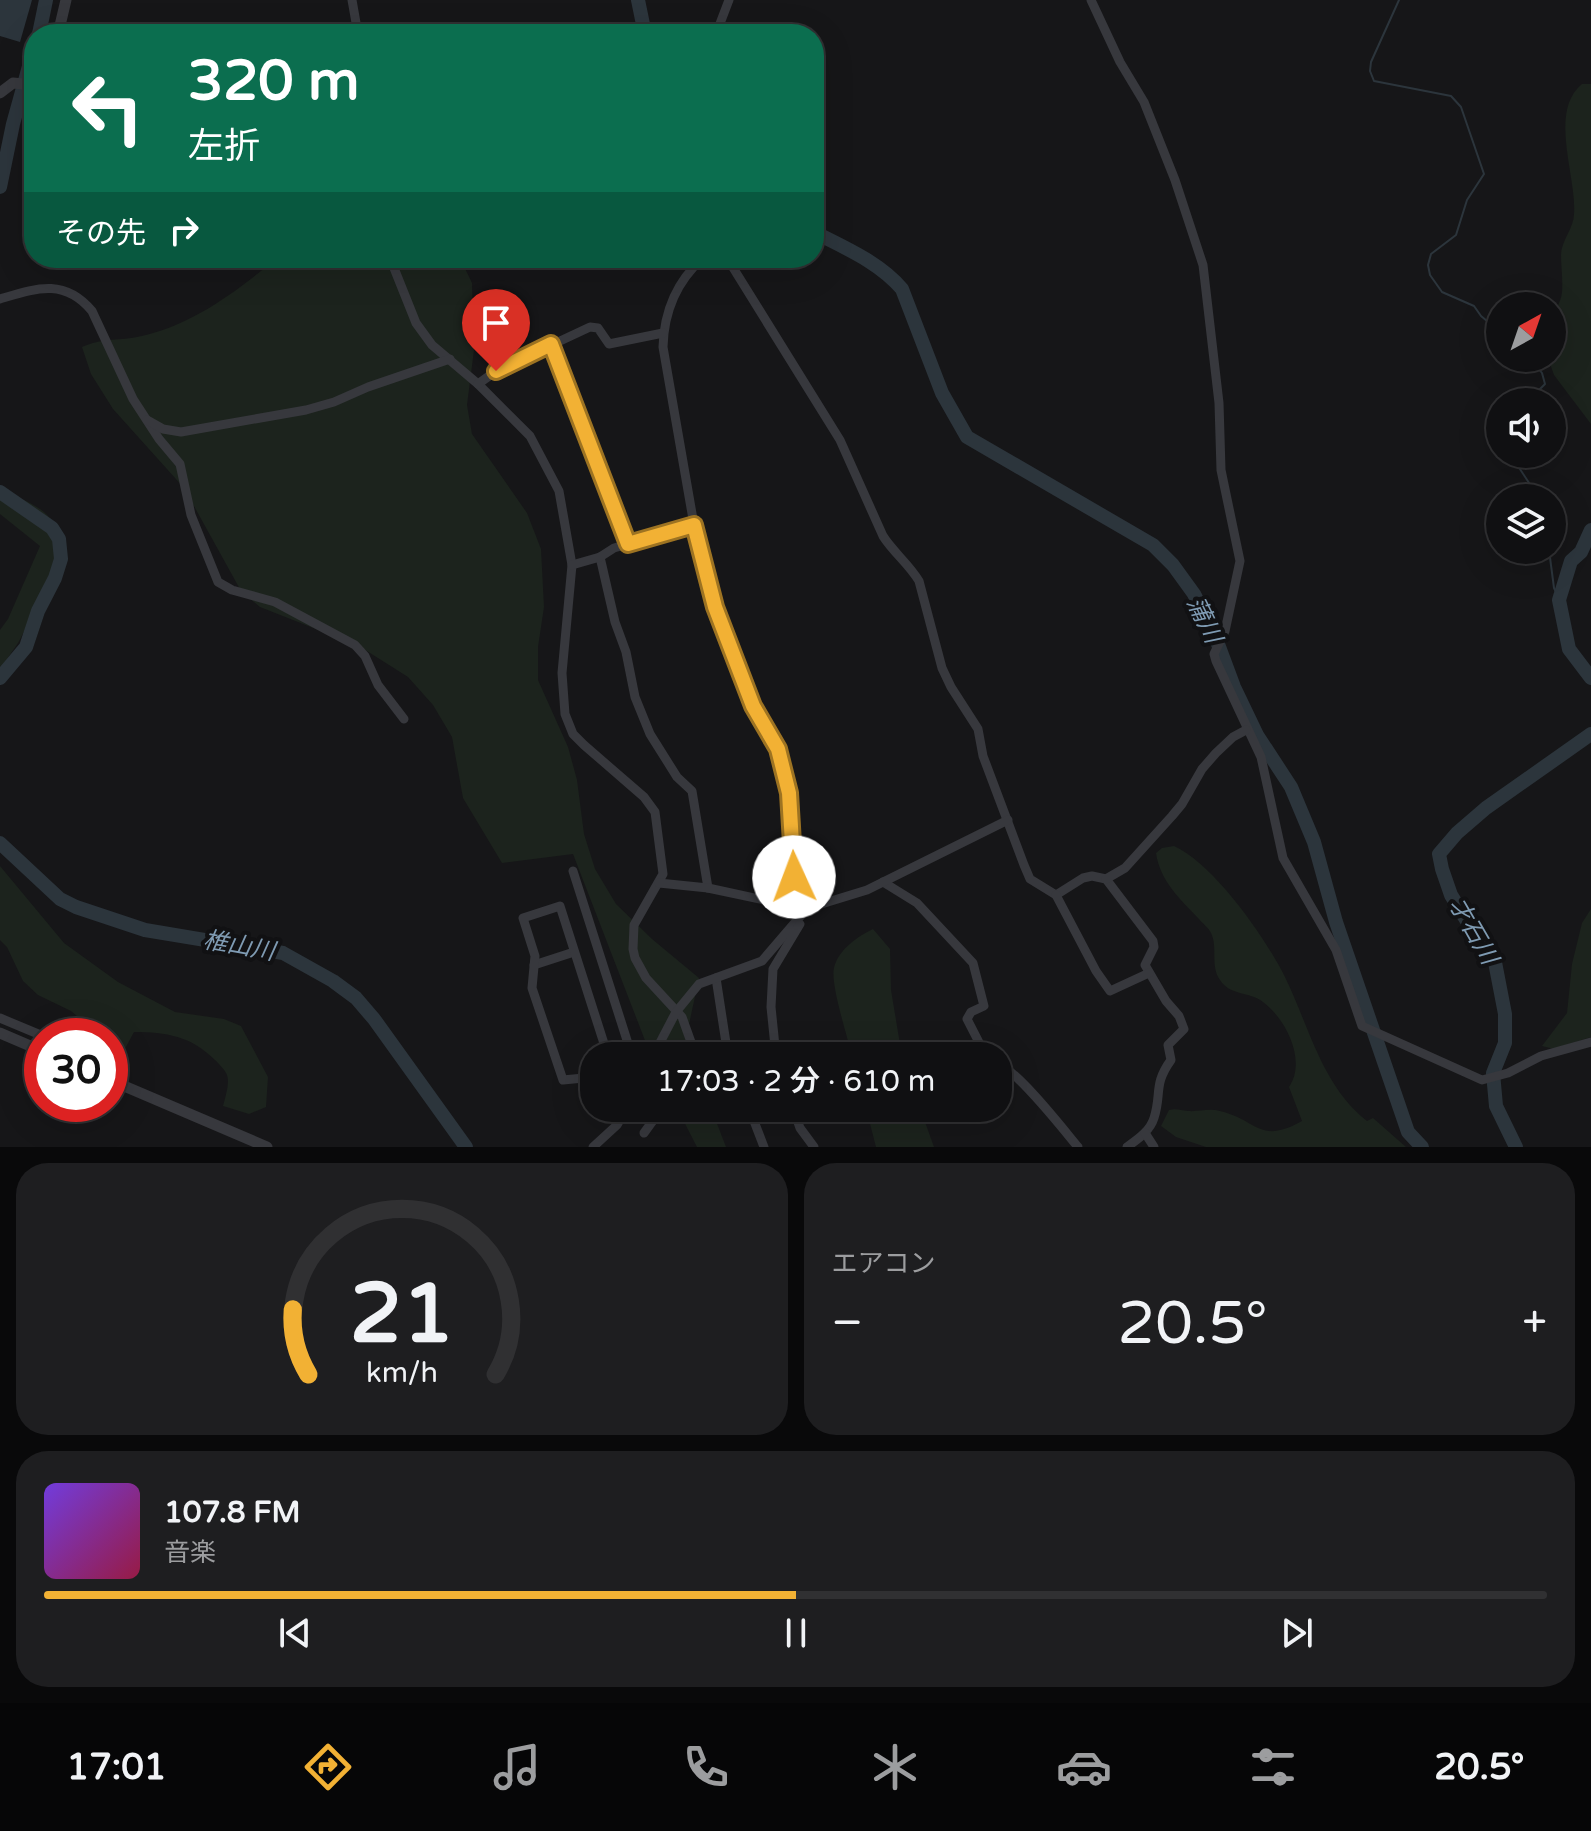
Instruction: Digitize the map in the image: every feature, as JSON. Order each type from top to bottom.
[{"type":"street","points":[[60,24],[66,0]]},
{"type":"street","points":[[352,0],[356,24]]},
{"type":"street","points":[[720,24],[729,0]]},
{"type":"street","points":[[1091,0],[1155,128],[1180,192],[1203,265],[1219,403],[1221,470],[1240,561],[1225,631],[1214,654],[1263,765],[1283,858],[1336,950],[1362,1026],[1482,1080],[1508,1073],[1541,1056],[1591,1042]]},
{"type":"street","points":[[0,93],[13,83],[24,85]]},
{"type":"street","points":[[394,268],[416,323],[432,345],[478,384],[536,445],[559,491],[572,565],[562,673],[565,714],[573,734],[652,806],[658,819],[663,874],[640,910],[634,925],[633,949],[646,978],[682,1017],[691,1042]]},
{"type":"street","points":[[694,268],[678,285],[663,333],[663,347],[694,525],[715,607],[753,706],[778,749],[785,772],[793,832],[792,906]]},
{"type":"street","points":[[733,268],[840,440],[883,536],[919,581],[942,668],[978,729],[983,756],[1030,879],[1056,895],[1110,991],[1149,973]]},
{"type":"street","points":[[1,298],[49,287],[68,292],[84,302],[92,311],[133,399],[180,464],[191,515],[218,582],[232,590],[275,602],[355,645],[369,663],[378,685],[404,719]]},
{"type":"street","points":[[478,384],[496,371],[594,327],[609,344],[663,333]]},
{"type":"street","points":[[551,344],[628,544]]},
{"type":"street","points":[[146,420],[163,429],[181,432],[306,410],[450,359]]},
{"type":"street","points":[[572,565],[628,544],[694,525]]},
{"type":"street","points":[[600,557],[635,697],[650,734],[677,777],[692,791],[708,888]]},
{"type":"street","points":[[1106,879],[1125,868],[1182,804],[1195,779],[1216,753],[1246,730]]},
{"type":"street","points":[[660,1042],[676,1012],[699,984],[762,961],[804,912],[883,882],[1008,820]]},
{"type":"street","points":[[573,871],[628,1042]]},
{"type":"street","points":[[1056,895],[1083,878],[1106,879],[1153,941],[1154,947],[1145,965],[1166,1001],[1179,1016],[1184,1029],[1168,1045],[1171,1060],[1160,1076],[1155,1115],[1145,1133],[1127,1147]]},
{"type":"street","points":[[883,882],[917,903],[973,963],[984,1006],[971,1012],[967,1019],[979,1042]]},
{"type":"street","points":[[659,883],[708,888],[792,906],[804,912]]},
{"type":"street","points":[[580,1078],[563,1080],[532,988],[535,956],[523,918],[560,906],[603,1042]]},
{"type":"street","points":[[775,1042],[771,1007],[773,969],[797,930],[804,912]]},
{"type":"street","points":[[534,965],[574,952]]},
{"type":"street","points":[[716,978],[726,1042]]},
{"type":"street","points":[[0,1018],[24,1028]]},
{"type":"street","points":[[0,1033],[24,1043]]},
{"type":"street","points":[[1012,1074],[1078,1147]]},
{"type":"street","points":[[128,1088],[267,1147]]},
{"type":"street","points":[[593,1147],[619,1122]]},
{"type":"street","points":[[644,1133],[652,1122]]},
{"type":"street","points":[[754,1122],[764,1147]]},
{"type":"street","points":[[798,1122],[814,1147]]},
{"type":"street","points":[[1145,1133],[1154,1147]]},
{"type":"shaded area","points":[[0,0],[32,0],[20,42],[0,36]]},
{"type":"shaded area","points":[[1582,84],[1591,84],[1591,424],[1553,372],[1566,372],[1566,292],[1562,292],[1561,255],[1574,214],[1565,128],[1572,96]]},
{"type":"shaded area","points":[[264,268],[465,268],[472,283],[474,350],[467,405],[472,434],[527,513],[541,549],[544,607],[538,647],[538,680],[568,747],[577,780],[584,834],[595,869],[616,904],[699,978],[685,1042],[646,1042],[573,854],[502,863],[463,798],[452,737],[433,705],[408,677],[359,646],[260,607],[241,591],[184,488],[113,409],[91,374],[82,347],[157,332],[194,317]]},
{"type":"shaded area","points":[[0,489],[27,501],[47,515],[54,524],[60,548],[59,565],[18,643],[0,669],[0,630],[8,619],[40,546],[0,514]]},
{"type":"shaded area","points":[[1174,846],[1205,868],[1237,903],[1265,942],[1339,1091],[1367,1121],[1373,1118],[1406,1147],[1206,1147],[1176,1137],[1161,1126],[1169,1110],[1174,1109],[1220,1111],[1267,1131],[1288,1128],[1302,1121],[1289,1087],[1296,1065],[1286,1030],[1263,1002],[1229,989],[1220,980],[1215,969],[1210,931],[1172,889],[1158,863],[1156,853],[1162,848]]},
{"type":"shaded area","points":[[0,866],[64,943],[118,982],[175,1012],[224,1019],[241,1026],[268,1077],[266,1107],[249,1114],[223,1106],[228,1082],[225,1071],[206,1052],[187,1041],[157,1033],[134,1032],[128,1043],[128,1018],[79,1018],[38,995],[23,981],[7,947],[0,940]]},
{"type":"shaded area","points":[[1591,909],[1591,1037],[1554,1049],[1542,1046],[1567,1013],[1572,964],[1582,923]]},
{"type":"shaded area","points":[[873,929],[890,949],[891,990],[900,1042],[848,1042],[833,976],[840,955]]},
{"type":"shaded area","points":[[684,1122],[716,1122],[726,1147],[697,1147]]},
{"type":"shaded area","points":[[870,1122],[925,1122],[934,1147],[876,1147]]},
{"type":"waterway","name":"椎山川","points":[[41,24],[46,0]]},
{"type":"waterway","name":"蒲川","points":[[638,0],[643,24]]},
{"type":"waterway","points":[[1399,0],[1371,62],[1370,71],[1374,81],[1451,96],[1461,107],[1484,174],[1467,200],[1456,235],[1431,254],[1428,265],[1430,275],[1442,292],[1474,306],[1486,320]]},
{"type":"waterway","name":"椎山川","points":[[0,187],[24,84]]},
{"type":"waterway","name":"蒲川","points":[[824,237],[872,263],[902,289],[942,393],[967,437],[1153,545],[1173,565],[1194,594],[1257,735],[1291,787],[1314,842],[1336,922],[1408,1132],[1422,1147]]},
{"type":"waterway","points":[[1541,372],[1545,384],[1541,388]]},
{"type":"waterway","points":[[1519,468],[1530,484]]},
{"type":"waterway","name":"椎山川","points":[[0,492],[52,528],[59,539],[61,559],[26,647],[0,678]]},
{"type":"waterway","name":"才石川","points":[[1591,530],[1581,552],[1571,561],[1559,600],[1569,649],[1591,678]]},
{"type":"waterway","points":[[1551,564],[1554,588],[1559,598]]},
{"type":"waterway","name":"才石川","points":[[1516,1147],[1496,1106],[1493,1073],[1505,1043],[1505,1014],[1494,957],[1475,934],[1451,895],[1439,854],[1457,833],[1486,808],[1591,734]]},
{"type":"waterway","name":"椎山川","points":[[0,843],[60,899],[76,907],[145,930],[283,953],[333,981],[356,998],[374,1019],[466,1147]]},
{"type":"route","points":[[496,371],[551,344],[628,544],[694,525],[715,607],[753,706],[778,749],[785,772],[793,832],[794,877]]}]
